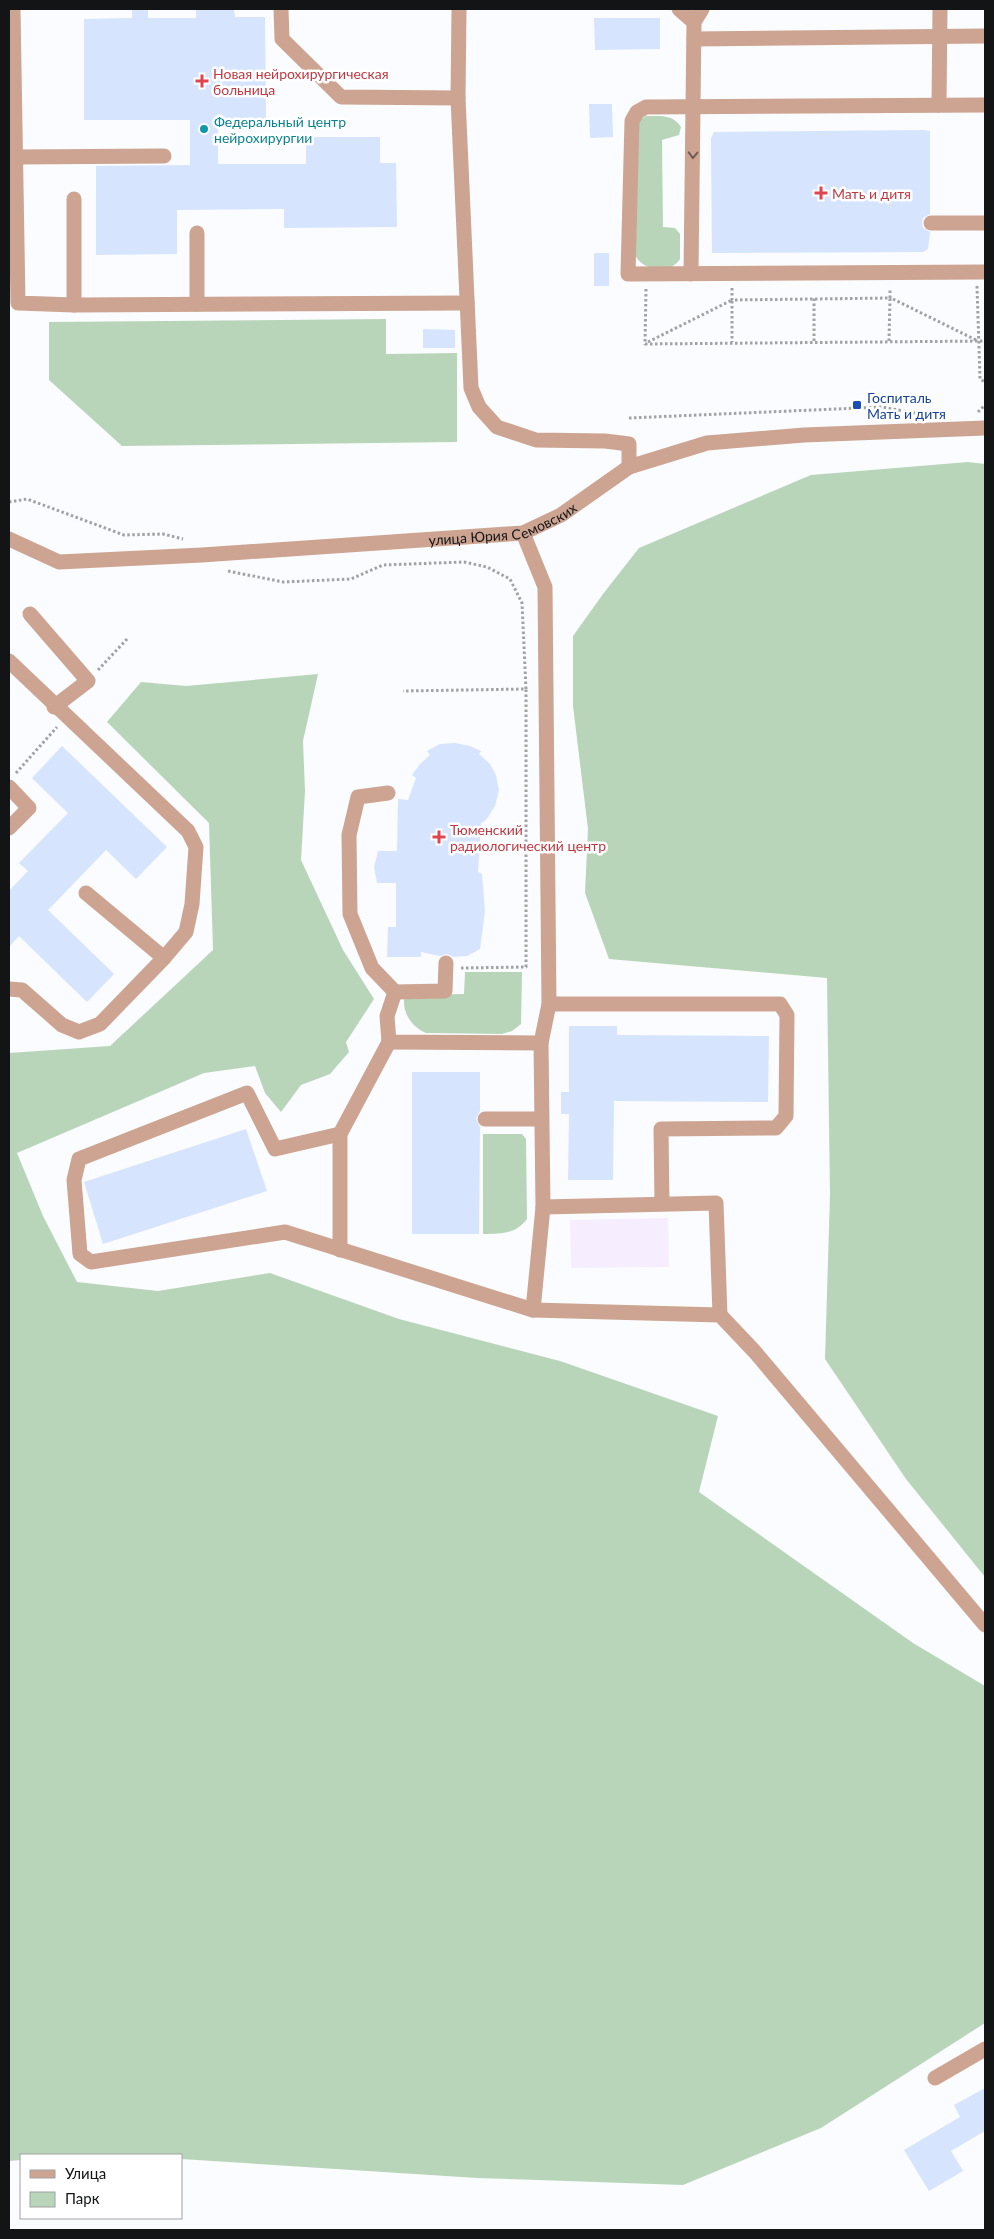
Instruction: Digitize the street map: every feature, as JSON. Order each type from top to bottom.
[{"type":"street","points":[[12,9],[18,303],[74,305],[467,303]]},
{"type":"street","points":[[282,9],[282,39],[341,97],[458,98]]},
{"type":"street","points":[[459,9],[458,98],[467,303],[472,388],[479,407],[497,427],[536,440],[604,441],[629,444],[629,467]]},
{"type":"street","points":[[679,9],[698,15],[694,39],[691,274]]},
{"type":"street","points":[[939,105],[940,9]]},
{"type":"street","points":[[694,39],[940,38],[985,36]]},
{"type":"street","points":[[981,276],[628,274],[632,121],[637,112],[646,107],[985,105]]},
{"type":"street","points":[[15,157],[164,156]]},
{"type":"street","points":[[74,199],[74,305]]},
{"type":"street","points":[[931,222],[985,223]]},
{"type":"street","points":[[197,233],[197,304]]},
{"type":"street","name":"улица Юрия Семовских","points":[[9,539],[59,562],[523,533],[561,515],[629,467],[707,443],[804,435],[985,428]]},
{"type":"street","points":[[523,533],[545,587],[549,1004],[541,1042],[543,1208],[533,1310]]},
{"type":"street","points":[[30,614],[88,681],[54,707]]},
{"type":"street","points":[[9,661],[54,707],[188,831],[196,847],[192,904],[186,932],[164,958],[100,1024],[79,1032],[62,1025],[22,990],[9,989]]},
{"type":"street","points":[[9,828],[29,808],[12,780]]},
{"type":"street","points":[[388,792],[358,797],[349,835],[350,914],[372,968],[395,992],[445,990],[446,966]]},
{"type":"street","points":[[86,894],[164,958]]},
{"type":"street","points":[[340,1250],[340,1134],[389,1042],[387,1016],[395,992]]},
{"type":"street","points":[[549,1004],[780,1004],[787,1014],[786,1116],[776,1128],[661,1129],[662,1203]]},
{"type":"street","points":[[389,1042],[541,1042]]},
{"type":"street","points":[[340,1134],[275,1149],[247,1093],[79,1159],[74,1180],[80,1254],[91,1262],[285,1232],[533,1310],[720,1315]]},
{"type":"street","points":[[485,1119],[541,1119]]},
{"type":"street","points":[[543,1208],[662,1203],[716,1203],[720,1315],[755,1352],[985,1625]]},
{"type":"street","points":[[935,2078],[985,2048]]},
{"type":"path","points":[[981,276],[978,341],[980,379],[985,382]]},
{"type":"path","points":[[889,341],[890,282]]},
{"type":"path","points":[[645,344],[646,286],[648,283]]},
{"type":"path","points":[[732,283],[732,342]]},
{"type":"path","points":[[645,344],[732,300],[814,298],[891,299],[978,341]]},
{"type":"path","points":[[814,298],[814,341]]},
{"type":"path","points":[[645,344],[814,341],[985,341]]},
{"type":"path","points":[[977,413],[985,405]]},
{"type":"path","points":[[629,418],[882,407],[920,414]]},
{"type":"path","points":[[9,502],[27,499],[124,535],[163,534],[200,542],[202,554]]},
{"type":"path","points":[[220,571],[283,582],[351,580],[383,565],[464,562],[487,568],[510,579],[522,603],[526,690],[526,967],[446,966]]},
{"type":"path","points":[[88,681],[128,638]]},
{"type":"path","points":[[403,691],[526,690]]},
{"type":"path","points":[[12,780],[47,738]]},
{"type":"shaded area","points":[[668,1218],[669,1267],[571,1268],[570,1220]]},
{"type":"green space","points":[[646,116],[670,118],[681,127],[679,135],[662,140],[663,227],[675,228],[680,234],[680,259],[676,264],[663,269],[650,268],[644,265],[635,255],[638,120]]},
{"type":"green space","points":[[386,319],[386,354],[457,353],[457,442],[122,446],[49,380],[49,322]]},
{"type":"green space","points":[[968,462],[985,464],[985,1577],[906,1479],[825,1359],[830,1195],[827,978],[609,959],[585,893],[588,829],[573,706],[573,636],[639,548],[811,475]]},
{"type":"green space","points":[[318,674],[303,741],[305,791],[301,860],[343,950],[374,999],[346,1042],[349,1052],[330,1074],[301,1085],[281,1112],[265,1093],[255,1066],[204,1073],[17,1153],[43,1216],[77,1282],[158,1291],[270,1273],[399,1319],[560,1361],[718,1416],[699,1492],[913,1643],[985,1686],[985,2023],[821,2128],[683,2185],[477,2178],[182,2159],[182,2154],[20,2154],[20,2160],[9,2161],[9,1053],[110,1046],[213,950],[209,823],[107,722],[141,682],[186,686]]},
{"type":"green space","points":[[465,972],[522,972],[521,1024],[512,1031],[502,1034],[426,1033],[413,1024],[405,1010],[404,999],[410,995],[464,994]]},
{"type":"green space","points":[[483,1134],[522,1134],[526,1139],[527,1219],[513,1231],[483,1234]]},
{"type":"building","name":"Федеральный центр нейрохирургии","points":[[132,9],[148,9],[148,18],[196,18],[196,9],[234,9],[235,17],[265,17],[266,119],[218,119],[218,164],[306,164],[306,137],[380,137],[380,163],[396,163],[397,227],[284,228],[284,209],[177,210],[177,254],[96,255],[96,166],[190,165],[190,120],[84,120],[84,19],[132,18]]},
{"type":"building","points":[[594,18],[660,18],[660,49],[595,50]]},
{"type":"building","points":[[589,104],[612,104],[613,137],[590,138]]},
{"type":"building","name":"Мать и дитя","points":[[930,131],[930,214],[923,218],[922,223],[923,228],[930,232],[928,249],[923,252],[712,253],[711,138],[714,132]]},
{"type":"building","points":[[594,253],[609,253],[609,286],[594,286]]},
{"type":"building","points":[[423,329],[455,330],[455,348],[423,348]]},
{"type":"building","name":"Тюменский радиологический центр","points":[[455,743],[470,746],[481,751],[479,754],[490,764],[496,775],[499,790],[495,806],[486,820],[481,823],[478,872],[482,874],[485,911],[480,949],[467,956],[453,957],[447,954],[440,956],[421,952],[421,957],[387,957],[388,927],[396,927],[396,883],[377,883],[374,867],[378,851],[397,851],[398,799],[408,800],[416,778],[412,775],[430,755],[427,751],[440,744]]},
{"type":"building","points":[[62,746],[167,847],[136,879],[106,850],[48,910],[114,974],[87,1002],[19,936],[9,947],[9,891],[28,871],[19,863],[68,813],[32,778]]},
{"type":"building","points":[[569,1026],[617,1026],[617,1035],[769,1036],[768,1102],[614,1101],[613,1180],[568,1180],[569,1114],[561,1114],[561,1092],[569,1092]]},
{"type":"building","points":[[412,1072],[480,1072],[480,1111],[476,1119],[480,1127],[479,1234],[412,1234]]},
{"type":"building","points":[[246,1129],[267,1191],[103,1244],[84,1182]]},
{"type":"building","points":[[985,2088],[985,2131],[951,2151],[963,2171],[929,2191],[904,2150],[960,2117],[954,2105]]},
{"type":"place","name":"Новая нейрохирургическая больница","points":[[202,81]]},
{"type":"place","name":"Федеральный центр нейрохирургии","points":[[204,129]]},
{"type":"place","name":"Мать и дитя","points":[[821,193]]},
{"type":"place","name":"Госпиталь Мать и дитя","points":[[857,405]]},
{"type":"place","name":"Тюменский радиологический центр","points":[[439,837]]}]
